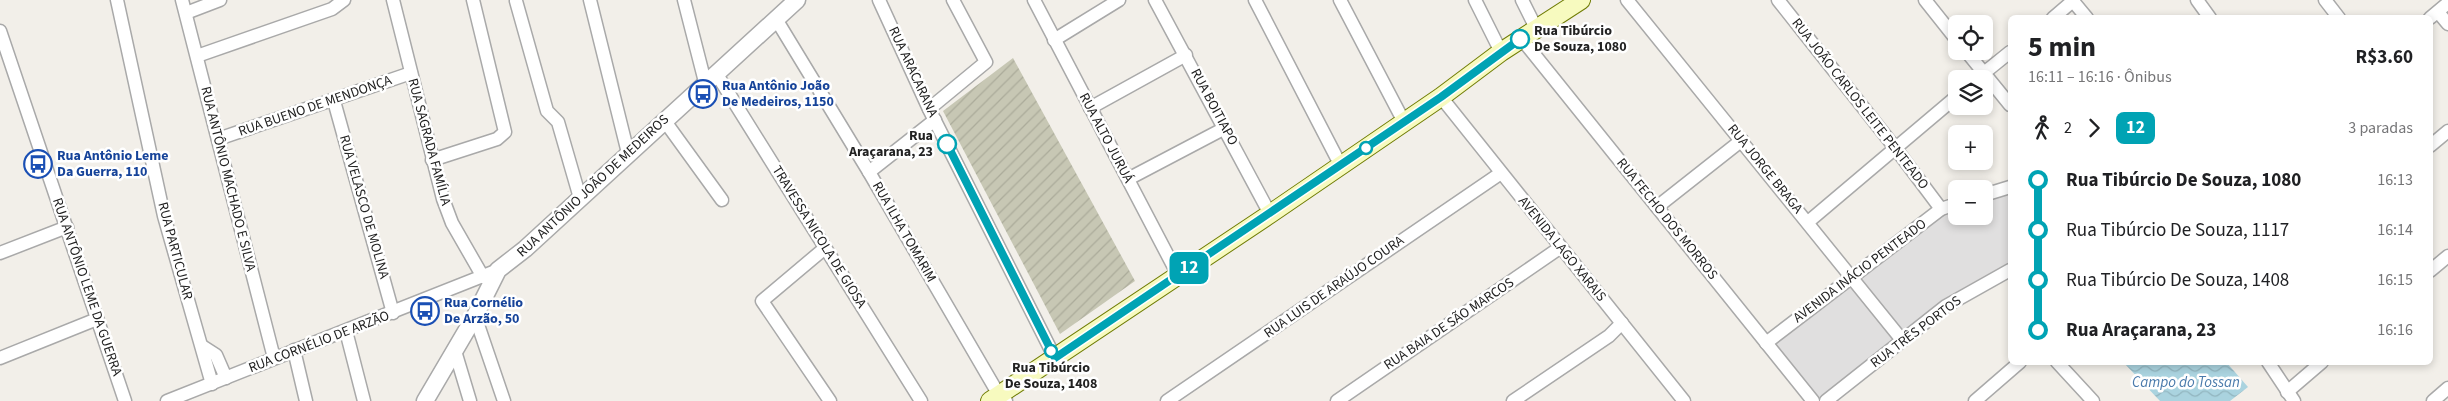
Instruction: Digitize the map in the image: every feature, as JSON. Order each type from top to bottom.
[{"type":"main road","points":[[998,399],[1055,358],[1441,97],[1528,33],[1581,0]]},
{"type":"street","name":"RUA PARTICULAR","points":[[117,0],[164,216],[212,384]]},
{"type":"street","name":"RUA ANTÔNIO MACHADO E SILVA","points":[[182,0],[274,358]]},
{"type":"street","points":[[186,13],[220,0]]},
{"type":"street","points":[[197,56],[332,9],[344,0]]},
{"type":"street","name":"RUA SAGRADA FAMÍLIA","points":[[393,0],[432,160],[452,223],[483,277]]},
{"type":"street","points":[[432,160],[497,139],[505,132],[472,0]]},
{"type":"street","points":[[590,0],[628,153]]},
{"type":"street","name":"TRAVESSA NICOLA DE GIOSA","points":[[684,0],[711,78],[825,248],[921,401]]},
{"type":"street","name":"RUA ANTÔNIO JOÃO DE MEDEIROS","points":[[425,401],[475,316],[498,270],[526,249],[664,120],[798,0]]},
{"type":"street","name":"RUA ARACARANA","points":[[879,0],[932,114],[1055,358]]},
{"type":"street","points":[[869,172],[985,64],[986,61],[952,0]]},
{"type":"street","name":"RUA ALTO JURUÁ","points":[[1034,0],[1178,275]]},
{"type":"street","points":[[1054,40],[1119,0]]},
{"type":"street","name":"RUA BOITIAPO","points":[[1155,0],[1270,214]]},
{"type":"street","points":[[1255,0],[1340,166]]},
{"type":"street","points":[[1340,0],[1404,122]]},
{"type":"street","points":[[1475,0],[1501,52]]},
{"type":"street","name":"RUA FECHO DOS MORROS","points":[[1522,0],[1528,33],[1657,207],[1813,401]]},
{"type":"street","name":"RUA JORGE BRAGA","points":[[1627,0],[1902,340]]},
{"type":"street","name":"RUA JOÃO CARLOS LEITE PENTEADO","points":[[1778,0],[1941,209]]},
{"type":"street","points":[[1925,0],[1948,29]]},
{"type":"street","points":[[2056,15],[2073,0],[2085,15]]},
{"type":"street","points":[[2197,0],[2208,15]]},
{"type":"street","points":[[2325,0],[2337,15]]},
{"type":"street","points":[[516,1],[547,111],[558,122],[580,198]]},
{"type":"street","points":[[2448,3],[2434,15],[2448,24]]},
{"type":"street","name":"RUA ILHA TOMARIM","points":[[776,19],[869,172],[998,399]]},
{"type":"street","name":"RUA ANTÔNIO LEME DA GUERRA","points":[[0,30],[126,401]]},
{"type":"street","points":[[1988,70],[2008,54]]},
{"type":"street","points":[[1090,108],[1186,55]]},
{"type":"street","name":"RUA BUENO DE MENDONÇA","points":[[218,139],[334,101],[411,73]]},
{"type":"street","points":[[1993,88],[2008,103]]},
{"type":"street","name":"AVENIDA LAGO XARAIS","points":[[1441,97],[1684,401]]},
{"type":"street","name":"RUA VELASCO DE MOLINA","points":[[334,101],[393,313]]},
{"type":"street","points":[[1808,222],[1948,104]]},
{"type":"street","points":[[664,120],[722,200]]},
{"type":"street","points":[[1128,180],[1225,128]]},
{"type":"street","points":[[2433,144],[2448,131]]},
{"type":"street","points":[[1657,207],[1742,140]]},
{"type":"street","name":"RUA LUIS DE ARAÚJO COURA","points":[[1167,401],[1501,173]]},
{"type":"street","points":[[1993,193],[2008,189]]},
{"type":"street","name":"AVENIDA INÁCIO PENTEADO","points":[[1766,344],[1852,276],[1941,209],[1948,207]]},
{"type":"street","points":[[0,253],[66,227]]},
{"type":"street","name":"RUA BAIA DE SÃO MARCOS","points":[[1337,401],[1561,247]]},
{"type":"street","points":[[825,248],[763,299],[762,304],[830,401]]},
{"type":"street","points":[[2433,268],[2448,256]]},
{"type":"street","name":"RUA CORNÉLIO DE ARZÃO","points":[[167,401],[498,270]]},
{"type":"street","name":"RUA TRÊS PORTOS","points":[[1826,401],[1946,306],[2008,271]]},
{"type":"street","points":[[475,316],[504,401]]},
{"type":"street","points":[[0,358],[97,319]]},
{"type":"street","points":[[1513,401],[1609,336],[1622,323]]},
{"type":"street","points":[[346,331],[364,401]]},
{"type":"street","points":[[202,346],[216,355],[226,378]]},
{"type":"street","points":[[294,350],[306,401]]},
{"type":"street","points":[[455,351],[470,401]]},
{"type":"street","points":[[1976,401],[2017,365]]},
{"type":"street","points":[[2060,365],[2093,401]]},
{"type":"street","points":[[2270,365],[2291,396],[2319,365]]},
{"type":"street","points":[[2432,401],[2448,388]]},
{"type":"shaded area","points":[[1013,58],[1135,281],[1060,334],[943,111]]},
{"type":"shaded area","points":[[2008,191],[2008,274],[1948,310],[1827,401],[1820,401],[1775,342],[1941,213],[1948,211],[1948,225],[1993,225],[1993,196]]},
{"type":"water","name":"Campo do Tossan","points":[[2126,365],[2229,365],[2248,387],[2230,401],[2160,401]]},
{"type":"bus line","name":"12","points":[[947,144],[1055,358],[1441,97],[1520,39]]},
{"type":"place","name":"Rua Tibúrcio De Souza, 1080","points":[[1520,39]]},
{"type":"place","name":"Rua Antônio João De Medeiros, 1150","points":[[703,94]]},
{"type":"place","name":"Rua Araçarana, 23","points":[[947,144]]},
{"type":"place","name":"Rua Antônio Leme Da Guerra, 110","points":[[38,164]]},
{"type":"place","name":"Rua Cornélio De Arzão, 50","points":[[425,311]]},
{"type":"place","name":"Rua Tibúrcio De Souza, 1408","points":[[1051,351]]}]
